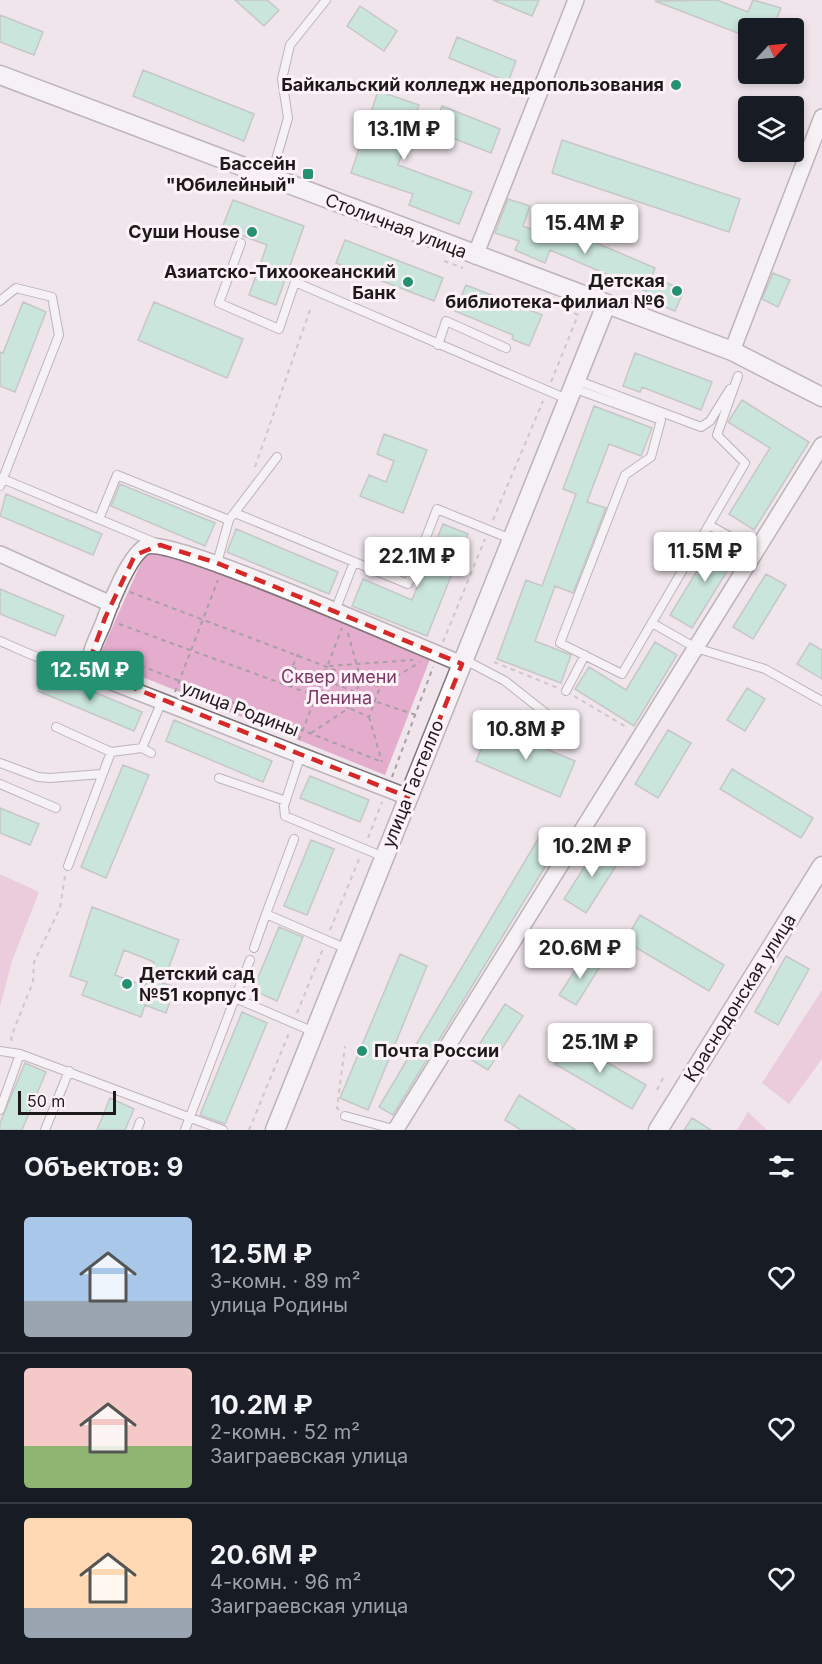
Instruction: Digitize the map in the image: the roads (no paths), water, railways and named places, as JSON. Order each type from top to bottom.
[{"type":"street","points":[[469,262],[576,0]]},
{"type":"street","name":"Столичная улица","points":[[0,75],[271,179],[469,262],[606,305],[732,351],[822,397]]},
{"type":"street","points":[[732,351],[822,117]]},
{"type":"street","name":"улица Гастелло","points":[[275,1130],[606,305]]},
{"type":"street","points":[[396,1130],[822,445]]},
{"type":"street","points":[[88,662],[108,611],[135,555],[146,547],[160,545],[220,564],[342,619],[463,662]]},
{"type":"street","points":[[0,554],[108,611]]},
{"type":"street","name":"улица Родины","points":[[88,662],[91,671],[99,677],[408,797]]},
{"type":"street","name":"Краснодонская улица","points":[[658,1130],[822,867]]},
{"type":"lane","points":[[271,179],[288,118],[282,79],[290,45],[326,0]]},
{"type":"lane","points":[[242,243],[219,303],[279,329],[295,282],[547,391],[572,389],[701,427],[710,421],[748,360]]},
{"type":"lane","points":[[0,302],[16,288],[52,297],[59,336],[2,483],[99,519],[160,545]]},
{"type":"lane","points":[[438,345],[446,321],[506,348]]},
{"type":"lane","points":[[572,389],[661,420],[651,457],[625,475],[560,642],[622,674],[745,463],[717,435],[738,376]]},
{"type":"lane","points":[[220,564],[229,520],[277,457]]},
{"type":"lane","points":[[99,519],[117,475],[229,520]]},
{"type":"lane","points":[[235,513],[408,584],[437,508],[512,540]]},
{"type":"lane","points":[[709,525],[756,551]]},
{"type":"lane","points":[[342,619],[354,562]]},
{"type":"lane","points":[[652,622],[696,648],[765,669],[822,702]]},
{"type":"lane","points":[[0,641],[50,663],[66,665],[88,662]]},
{"type":"lane","points":[[566,691],[585,655]]},
{"type":"lane","points":[[463,662],[505,681],[572,734]]},
{"type":"lane","points":[[142,748],[167,702]]},
{"type":"lane","points":[[56,727],[111,752],[142,748],[151,753]]},
{"type":"lane","points":[[68,866],[111,752]]},
{"type":"lane","points":[[298,753],[283,811],[289,819],[384,857]]},
{"type":"lane","points":[[0,763],[38,777],[101,774]]},
{"type":"lane","points":[[219,778],[286,801]]},
{"type":"lane","points":[[0,784],[56,808]]},
{"type":"lane","points":[[254,948],[294,839]]},
{"type":"lane","points":[[266,914],[347,949]]},
{"type":"lane","points":[[185,1130],[250,960]]},
{"type":"lane","points":[[235,998],[314,1032]]},
{"type":"lane","points":[[0,1051],[20,1054],[69,1071],[223,1130]]},
{"type":"lane","points":[[0,1110],[20,1054]]},
{"type":"lane","points":[[45,1130],[69,1071]]},
{"type":"lane","points":[[345,1116],[396,1130]]},
{"type":"place","name":"Байкальский колледж недропользования","points":[[676,85]]},
{"type":"place","name":"Бассейн \"Юбилейный\"","points":[[308,174]]},
{"type":"place","name":"Суши House","points":[[252,232]]},
{"type":"place","name":"Азиатско-Тихоокеанский Банк","points":[[408,282]]},
{"type":"place","name":"Детская библиотека-филиал №6","points":[[677,291]]},
{"type":"place","name":"Детский сад №51 корпус 1","points":[[127,984]]},
{"type":"place","name":"Почта России","points":[[362,1051]]},
{"type":"park label","name":"Сквер имени Ленина","points":[[339,687]]}]
